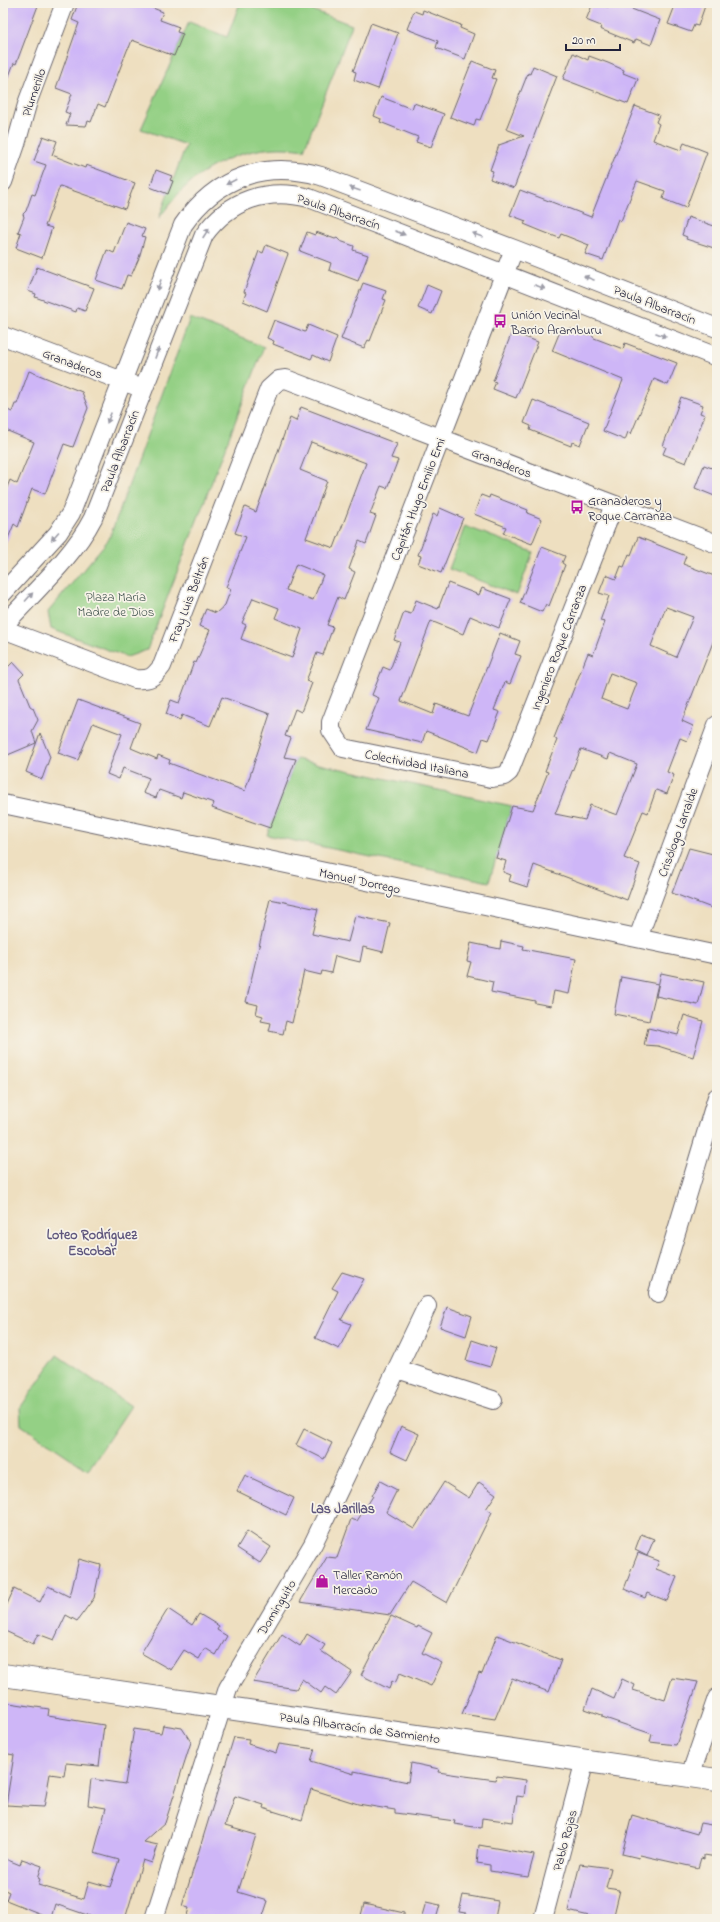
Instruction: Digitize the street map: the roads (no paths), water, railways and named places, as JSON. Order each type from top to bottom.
[{"type":"main road","name":"Paula Albarracín de Sarmiento","points":[[3,1675],[717,1780]]},
{"type":"street","name":"Plumerillo","points":[[3,182],[16,144],[28,100],[65,3]]},
{"type":"street","name":"Paula Albarracín","points":[[3,593],[58,533],[66,522],[123,382],[183,225],[199,204],[209,194],[246,175],[275,169],[304,172],[514,249],[717,328]]},
{"type":"street","name":"Paula Albarracín","points":[[3,627],[68,555],[87,531],[204,235],[222,214],[245,201],[274,194],[289,194],[309,198],[717,357]]},
{"type":"street","name":"Capitán Hugo Emilio Emi","points":[[343,748],[331,730],[331,722],[514,249]]},
{"type":"street","name":"Granaderos","points":[[3,336],[143,389]]},
{"type":"street","name":"Granaderos","points":[[286,379],[717,544]]},
{"type":"street","name":"Fray Luis Beltrán","points":[[3,627],[135,678],[147,680],[155,675],[162,666],[269,389],[279,380],[286,379]]},
{"type":"street","name":"Ingeniero Roque Carranza","points":[[491,778],[504,776],[509,772],[513,765],[614,504]]},
{"type":"street","name":"Crisólogo Larralde","points":[[638,938],[709,769],[717,725]]},
{"type":"street","name":"Colectividad Italiana","points":[[343,748],[491,778]]},
{"type":"street","name":"Manuel Dorrego","points":[[3,804],[717,955]]},
{"type":"street","points":[[658,1293],[717,1097]]},
{"type":"street","name":"Dominguito","points":[[154,1919],[228,1688],[313,1544],[427,1306]]},
{"type":"street","points":[[397,1369],[493,1400]]},
{"type":"street","points":[[690,1776],[717,1698]]},
{"type":"street","name":"Pablo Rojas","points":[[543,1919],[585,1760]]},
{"type":"place","name":"Unión Vecinal Barrio Aramburu","points":[[500,321]]},
{"type":"place","name":"Granaderos y Roque Carranza","points":[[577,507]]},
{"type":"place","name":"Taller Ramón Mercado","points":[[322,1581]]},
{"type":"district","name":"Loteo Rodríguez Escobar","points":[[92,1242]]},
{"type":"district","name":"Las Jarillas","points":[[343,1508]]},
{"type":"park label","name":"Plaza María Madre de Dios","points":[[116,604]]}]
